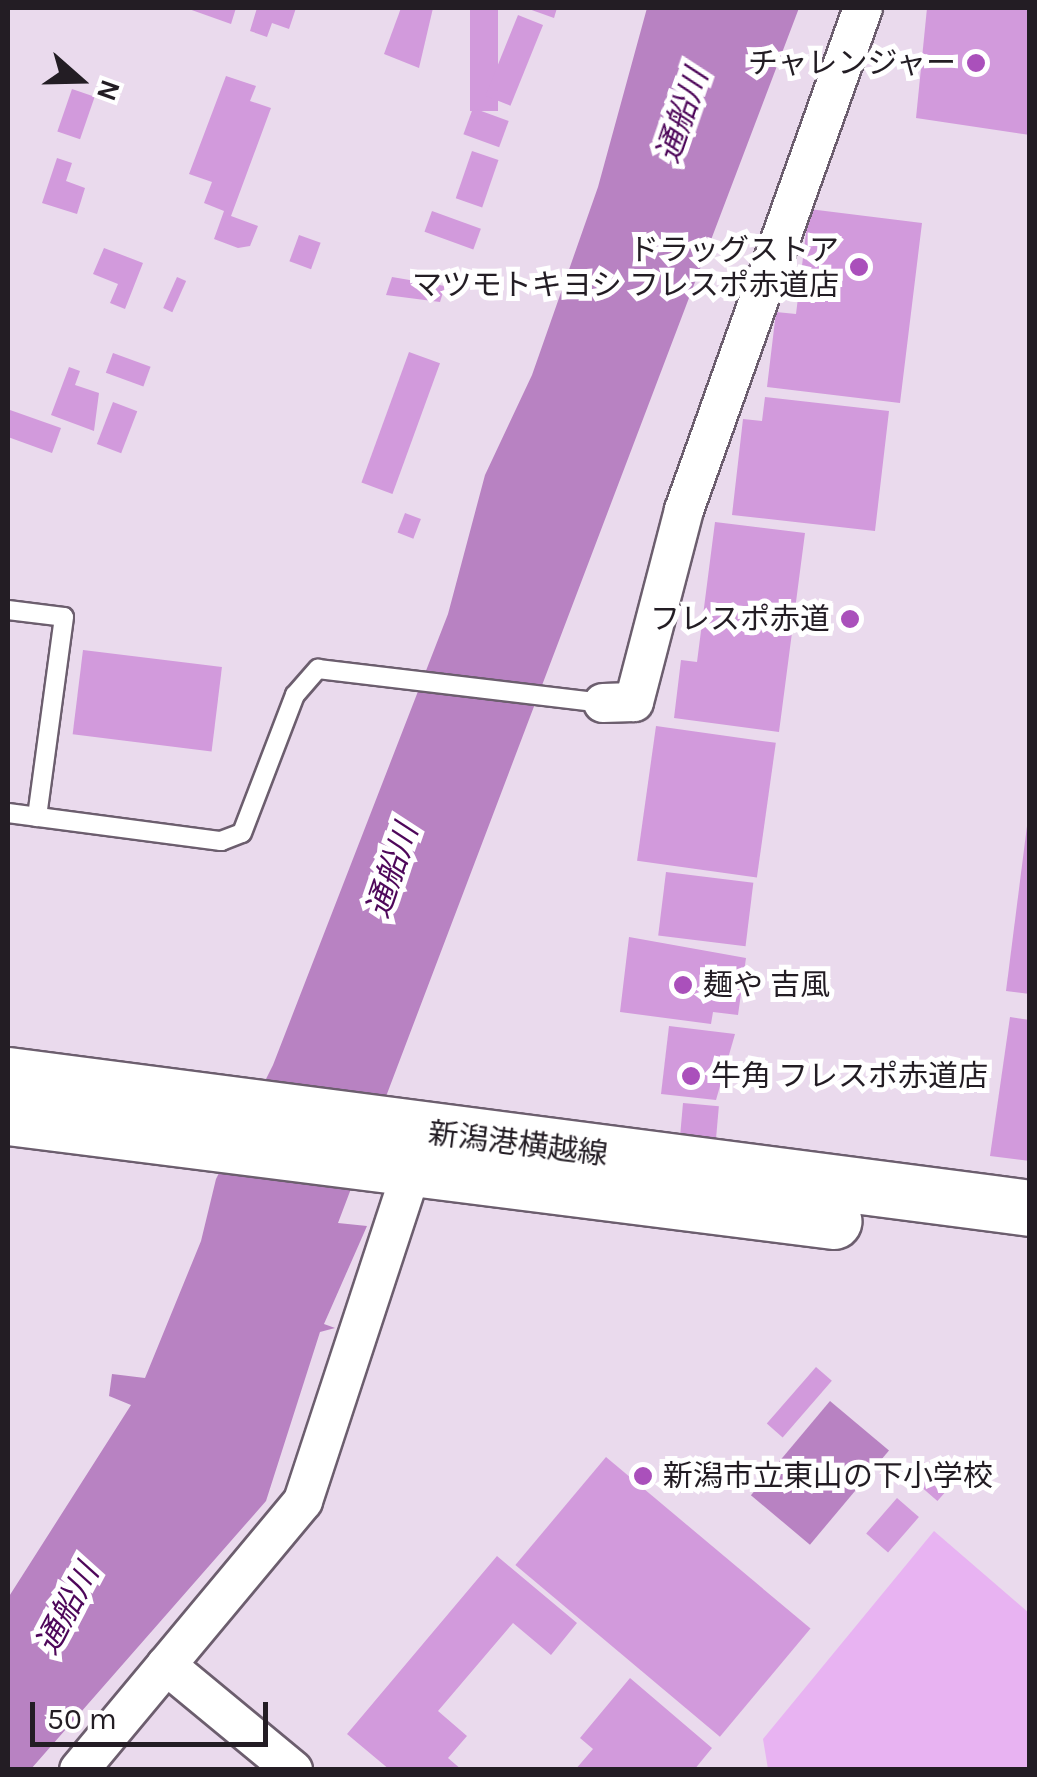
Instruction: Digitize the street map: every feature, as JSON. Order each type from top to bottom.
[{"type":"main road","name":"新潟港横越線","points":[[8,1075],[188,1122],[400,1159],[1030,1243]]},
{"type":"main road","name":"新潟港横越線","points":[[8,1117],[188,1122]]},
{"type":"main road","name":"新潟港横越線","points":[[400,1159],[1030,1208]]},
{"type":"street","points":[[603,703],[634,702],[684,510],[863,8]]},
{"type":"street","points":[[78,1770],[303,1500],[400,1159]]},
{"type":"street","points":[[166,1665],[293,1770]]},
{"type":"lane","points":[[8,610],[64,617],[37,817]]},
{"type":"lane","points":[[8,813],[222,841],[242,832],[304,676],[394,678],[603,703]]},
{"type":"shaded area","points":[[934,1531],[1029,1613],[1029,1769],[768,1769],[763,1739]]},
{"type":"water","name":"通船川","points":[[647,8],[799,8],[338,1223],[367,1226],[324,1324],[335,1328],[320,1332],[266,1501],[31,1769],[8,1770],[8,1598],[131,1405],[109,1396],[112,1374],[145,1378],[201,1241],[216,1179],[273,1065],[448,614],[485,475],[532,375],[598,187]]},
{"type":"water","points":[[830,1401],[889,1450],[810,1545],[751,1495]]},
{"type":"building","points":[[186,8],[236,8],[231,24]]},
{"type":"building","points":[[257,8],[296,8],[289,29],[272,23],[267,37],[250,31]]},
{"type":"building","points":[[401,8],[433,8],[419,68],[384,54]]},
{"type":"building","points":[[470,8],[498,8],[498,111],[470,111]]},
{"type":"building","points":[[526,8],[557,8],[554,18]]},
{"type":"building","name":"チャレンジャー","points":[[927,8],[1030,8],[1030,135],[916,118]]},
{"type":"building","points":[[518,15],[543,25],[510,106],[485,96]]},
{"type":"building","points":[[226,76],[256,86],[250,101],[271,108],[231,216],[258,226],[250,246],[238,248],[214,239],[224,211],[204,203],[212,182],[189,174]]},
{"type":"building","points":[[72,89],[95,97],[80,139],[57,132]]},
{"type":"building","points":[[473,108],[509,121],[499,147],[463,134]]},
{"type":"building","points":[[472,151],[498,160],[482,207],[456,198]]},
{"type":"building","points":[[57,158],[72,163],[66,181],[85,188],[77,214],[42,203]]},
{"type":"building","name":"ドラッグストア マツモトキヨシ フレスポ赤道店","points":[[809,209],[922,223],[900,403],[767,387],[776,312],[796,314]]},
{"type":"building","points":[[432,211],[481,229],[473,249],[424,232]]},
{"type":"building","points":[[299,235],[321,243],[311,269],[289,261]]},
{"type":"building","points":[[104,248],[143,263],[125,309],[110,303],[118,284],[93,274]]},
{"type":"building","points":[[177,277],[186,281],[172,312],[163,308]]},
{"type":"building","points":[[392,277],[445,286],[440,302],[386,295]]},
{"type":"building","points":[[409,352],[440,363],[392,494],[361,483]]},
{"type":"building","points":[[113,353],[151,367],[143,386],[106,373]]},
{"type":"building","points":[[69,367],[80,371],[75,385],[99,393],[94,431],[51,415]]},
{"type":"building","points":[[765,397],[889,411],[875,531],[732,515],[743,419],[762,421]]},
{"type":"building","points":[[113,402],[137,411],[121,453],[97,444]]},
{"type":"building","points":[[10,410],[61,428],[52,453],[8,437]]},
{"type":"building","points":[[405,513],[421,519],[413,539],[397,533]]},
{"type":"building","points":[[715,522],[805,533],[779,732],[674,718],[681,660],[697,662]]},
{"type":"building","points":[[83,650],[222,667],[212,751],[73,734]]},
{"type":"building","points":[[656,726],[776,743],[757,878],[637,861]]},
{"type":"building","points":[[1030,826],[1030,994],[1006,991]]},
{"type":"building","points":[[666,872],[753,883],[746,946],[658,936]]},
{"type":"building","name":"麺や 吉風","points":[[629,937],[746,958],[738,1015],[713,1012],[711,1024],[620,1012]]},
{"type":"building","points":[[1010,1017],[1030,1020],[1030,1161],[990,1156]]},
{"type":"building","name":"牛角 フレスポ赤道店","points":[[669,1026],[735,1034],[716,1100],[661,1094]]},
{"type":"building","points":[[683,1103],[719,1106],[716,1141],[680,1138]]},
{"type":"building","points":[[816,1367],[832,1381],[783,1437],[767,1424]]},
{"type":"building","points":[[606,1457],[811,1629],[720,1737],[515,1565]]},
{"type":"building","points":[[921,1459],[951,1485],[937,1501],[907,1475]]},
{"type":"building","points":[[897,1498],[919,1517],[888,1552],[866,1533]]},
{"type":"building","points":[[497,1556],[577,1623],[551,1655],[513,1623],[438,1711],[467,1736],[448,1758],[462,1770],[390,1770],[347,1734]]},
{"type":"building","points":[[630,1678],[712,1748],[694,1770],[575,1770],[593,1749],[580,1738]]},
{"type":"place","name":"チャレンジャー","points":[[976,63]]},
{"type":"place","name":"ドラッグストア マツモトキヨシ フレスポ赤道店","points":[[859,267]]},
{"type":"place","name":"フレスポ赤道","points":[[850,619]]},
{"type":"place","name":"麺や 吉風","points":[[683,985]]},
{"type":"place","name":"牛角 フレスポ赤道店","points":[[691,1076]]},
{"type":"place","name":"新潟市立東山の下小学校","points":[[643,1476]]}]
